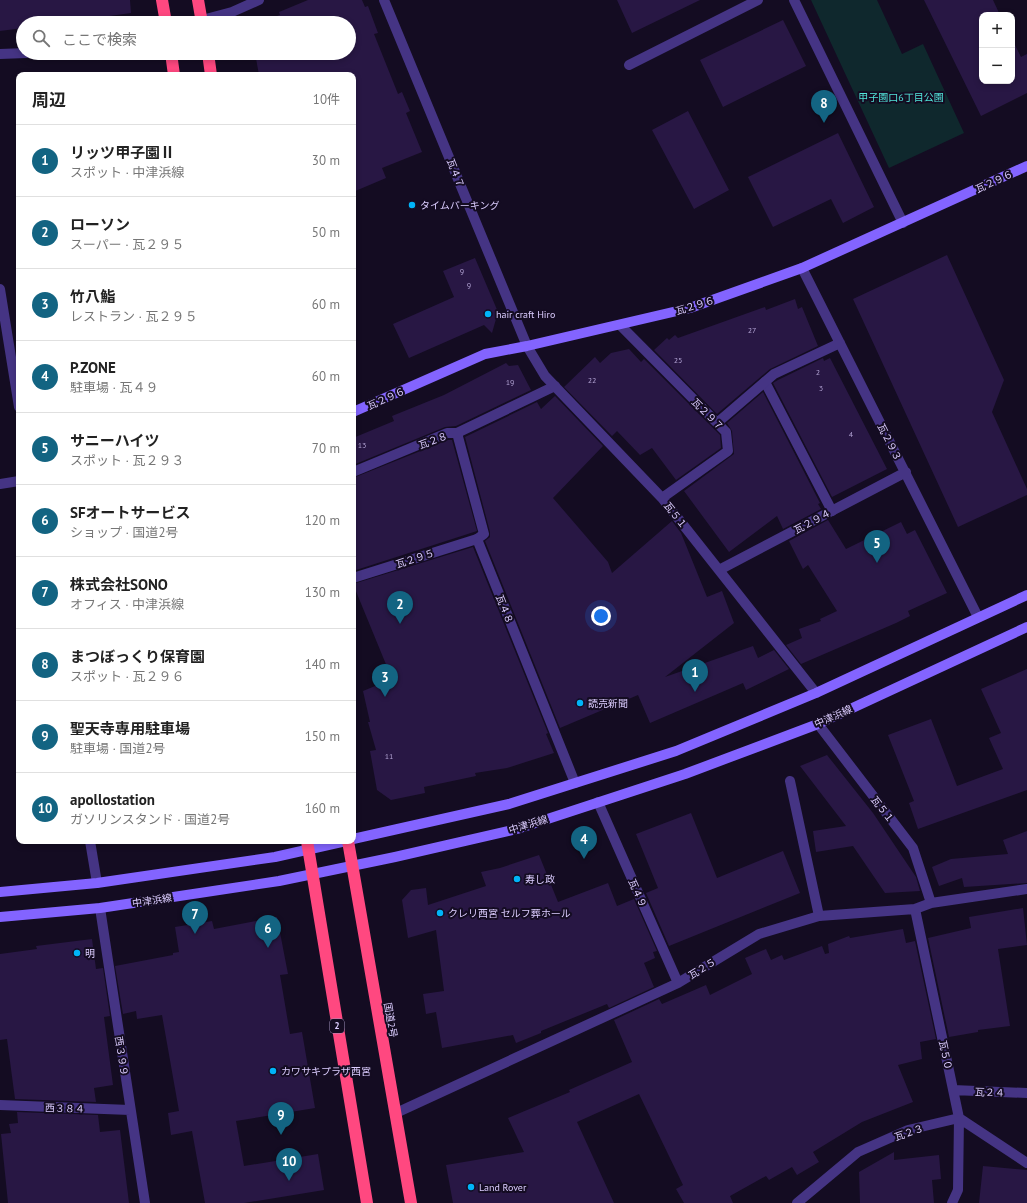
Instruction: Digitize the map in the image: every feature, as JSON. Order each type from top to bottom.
[{"type":"highway","points":[[162,0],[165,16]]},
{"type":"highway","points":[[198,0],[201,16]]},
{"type":"highway","points":[[172,60],[174,72]]},
{"type":"highway","points":[[209,60],[211,72]]},
{"type":"highway","name":"国道2号","points":[[347,844],[411,1203]]},
{"type":"highway","name":"2","points":[[308,845],[367,1203]]},
{"type":"street","points":[[219,16],[259,0]]},
{"type":"street","name":"瓦４７","points":[[384,0],[527,346]]},
{"type":"street","points":[[629,65],[758,0]]},
{"type":"street","points":[[794,0],[903,223]]},
{"type":"street","points":[[0,54],[16,53]]},
{"type":"street","name":"瓦２９６","points":[[356,411],[485,354],[527,346],[690,308],[802,268],[1027,166]]},
{"type":"street","name":"瓦２９３","points":[[802,268],[978,617]]},
{"type":"street","points":[[0,289],[16,388]]},
{"type":"street","name":"瓦２９７","points":[[620,325],[726,432],[728,451],[662,498]]},
{"type":"street","points":[[717,423],[774,374],[840,343]]},
{"type":"street","name":"瓦５１","points":[[527,346],[546,376],[662,498],[816,693]]},
{"type":"street","points":[[765,382],[832,511]]},
{"type":"street","name":"瓦２８","points":[[356,471],[447,433],[457,434],[555,386]]},
{"type":"street","points":[[457,434],[484,534],[477,539]]},
{"type":"street","name":"瓦２９４","points":[[719,570],[906,472]]},
{"type":"street","points":[[0,484],[16,481]]},
{"type":"street","name":"瓦２９５","points":[[356,577],[477,539]]},
{"type":"street","name":"瓦４８","points":[[477,539],[575,783]]},
{"type":"street","points":[[356,838],[509,804],[676,751],[816,693],[1027,595]]},
{"type":"street","name":"中津浜線","points":[[0,917],[100,908],[312,875],[517,829],[685,774],[818,724],[1027,627]]},
{"type":"street","name":"瓦５１","points":[[818,724],[913,848],[931,903]]},
{"type":"street","points":[[790,781],[819,916]]},
{"type":"street","name":"瓦４９","points":[[598,802],[678,983]]},
{"type":"street","points":[[90,844],[97,883]]},
{"type":"street","points":[[0,892],[97,883],[275,857],[308,845]]},
{"type":"street","name":"瓦２５","points":[[396,1113],[678,983],[759,934],[819,916],[915,908],[931,903],[1027,889]]},
{"type":"street","name":"西３９９","points":[[100,908],[145,1203]]},
{"type":"street","name":"瓦５０","points":[[915,908],[959,1118],[958,1190],[952,1203]]},
{"type":"street","name":"瓦２４","points":[[953,1090],[1027,1093]]},
{"type":"street","name":"西３８４","points":[[0,1105],[130,1110]]},
{"type":"street","points":[[959,1118],[1027,1164]]},
{"type":"street","name":"瓦２３","points":[[797,1203],[808,1199],[858,1152],[908,1130],[959,1118]]},
{"type":"green space","name":"甲子園口6丁目公園","points":[[811,0],[877,0],[902,54],[923,44],[964,133],[889,168]]},
{"type":"building","points":[[0,0],[130,0],[131,13],[110,16],[16,16],[16,29],[0,31]]},
{"type":"building","points":[[308,0],[362,0],[365,7],[368,6],[378,33],[374,34],[398,94],[402,92],[410,111],[406,113],[422,152],[382,168],[386,178],[356,191],[356,72],[258,72],[256,60],[356,60],[356,16],[277,16],[280,15],[279,12]]},
{"type":"building","points":[[617,0],[700,0],[632,33]]},
{"type":"building","points":[[924,0],[993,0],[999,12],[979,12],[979,84],[1015,84],[1015,45],[1021,57],[1027,54],[1027,93],[981,116]]},
{"type":"building","points":[[783,20],[806,66],[723,107],[700,60]]},
{"type":"building","points":[[688,111],[729,190],[694,209],[652,130]]},
{"type":"building","points":[[838,133],[874,207],[843,223],[831,199],[773,227],[748,177]]},
{"type":"building","points":[[947,255],[1004,380],[992,412],[1027,489],[1027,495],[958,527],[853,299]]},
{"type":"building","points":[[475,258],[498,312],[492,333],[484,325],[409,358],[393,324],[454,297],[443,271]]},
{"type":"building","points":[[795,299],[798,309],[802,307],[818,346],[770,369],[717,414],[654,350],[667,338],[669,340],[675,335],[678,338],[765,307],[766,310]]},
{"type":"building","points":[[629,349],[641,362],[644,359],[720,435],[721,448],[676,480],[652,448],[640,455],[617,431],[612,436],[564,387],[595,357],[600,363],[611,353]]},
{"type":"building","points":[[823,358],[824,361],[830,358],[887,469],[832,497],[773,383]]},
{"type":"building","points":[[506,363],[509,366],[518,365],[531,390],[456,426],[445,427],[356,464],[356,437],[394,421],[392,416],[444,395]]},
{"type":"building","points":[[763,392],[820,503],[818,504],[821,509],[783,529],[777,516],[729,552],[684,491],[734,454],[732,431],[727,423]]},
{"type":"building","points":[[555,396],[603,446],[553,498],[608,562],[612,573],[672,521],[681,533],[707,597],[722,591],[734,623],[665,677],[753,646],[758,658],[774,650],[789,669],[746,690],[743,683],[650,723],[638,695],[560,728],[485,541],[490,537],[490,532],[465,437],[537,402],[541,409]]},
{"type":"building","points":[[448,440],[452,440],[477,531],[356,570],[356,477]]},
{"type":"building","points":[[828,520],[846,549],[901,522],[907,534],[915,530],[947,593],[908,611],[910,616],[896,623],[801,664],[786,645],[802,638],[799,629],[821,621],[820,619],[837,611],[808,565],[803,569],[789,541]]},
{"type":"building","points":[[473,547],[548,733],[546,734],[554,753],[507,768],[475,773],[476,776],[424,787],[425,793],[391,800],[377,790],[370,751],[376,750],[368,722],[370,722],[363,691],[392,679],[356,591],[356,583]]},
{"type":"building","points":[[1027,669],[1027,790],[918,829],[909,803],[914,801],[888,735],[931,719],[957,786],[1003,769],[989,738],[1001,733],[981,689]]},
{"type":"building","points":[[827,755],[873,813],[916,877],[920,891],[885,893],[853,846],[816,852],[813,831],[846,826],[800,766]]},
{"type":"building","points":[[691,813],[717,878],[783,851],[800,893],[669,946],[646,893],[658,888],[636,834]]},
{"type":"building","points":[[1027,831],[1027,883],[964,887],[962,878],[939,886],[932,867],[951,859],[1008,854],[1003,840]]},
{"type":"building","points":[[539,855],[558,902],[608,883],[617,906],[634,899],[657,951],[653,952],[655,958],[644,963],[654,987],[609,1008],[607,1004],[516,1043],[513,1035],[442,1048],[436,1012],[426,1014],[423,994],[444,991],[436,930],[408,938],[402,900],[411,890],[426,888],[428,905],[486,886],[481,872],[500,868]]},
{"type":"building","points":[[1023,908],[1027,945],[998,949],[1010,1026],[978,1030],[978,1032],[949,1037],[928,938],[971,928],[969,917]]},
{"type":"building","points":[[277,917],[288,974],[280,975],[290,1034],[302,1032],[315,1108],[236,1121],[244,1166],[318,1154],[324,1190],[244,1203],[205,1203],[192,1131],[171,1135],[168,1113],[179,1111],[162,1015],[137,1019],[136,1011],[123,1014],[115,966],[173,955],[173,953],[179,952],[175,927],[212,921],[214,929]]},
{"type":"building","points":[[903,929],[906,943],[915,941],[936,1039],[920,1042],[922,1059],[898,1065],[913,1102],[862,1122],[813,1152],[819,1162],[797,1175],[792,1167],[769,1180],[766,1176],[730,1196],[733,1203],[684,1203],[676,1189],[683,1185],[639,1094],[577,1122],[614,1203],[453,1203],[446,1165],[524,1152],[508,1118],[570,1092],[569,1090],[632,1062],[614,1020],[659,999],[662,1004],[706,985],[710,995],[752,974],[745,958],[766,949],[771,960],[782,955],[784,960],[822,946],[825,954],[829,953],[828,944],[849,936],[850,938]]},
{"type":"building","points":[[92,939],[96,969],[103,968],[110,1016],[104,1017],[113,1085],[94,1088],[96,1102],[15,1099],[7,1039],[0,1040],[0,954],[37,949],[36,946]]},
{"type":"building","points":[[17,1112],[98,1115],[100,1132],[120,1130],[129,1203],[8,1203],[1,1134],[11,1133],[9,1124],[18,1123]]},
{"type":"building","points":[[894,1152],[894,1160],[939,1155],[941,1179],[932,1180],[934,1203],[860,1203],[859,1172]]},
{"type":"building","points":[[983,1166],[1027,1170],[1027,1203],[979,1203]]},
{"type":"place","name":"まつぼっくり保育園","points":[[824,123]]},
{"type":"place","name":"タイムパーキング","points":[[412,205]]},
{"type":"place","name":"hair craft Hiro","points":[[488,314]]},
{"type":"place","name":"サニーハイツ","points":[[877,563]]},
{"type":"place","name":"ローソン","points":[[400,624]]},
{"type":"place","name":"リッツ甲子園Ⅱ","points":[[695,692]]},
{"type":"place","name":"竹八鮨","points":[[385,697]]},
{"type":"place","name":"読売新聞","points":[[580,703]]},
{"type":"place","name":"P.ZONE","points":[[584,859]]},
{"type":"place","name":"寿し政","points":[[517,879]]},
{"type":"place","name":"クレリ西宮 セルフ葬ホール","points":[[440,913]]},
{"type":"place","name":"株式会社SONO","points":[[195,934]]},
{"type":"place","name":"SFオートサービス","points":[[268,948]]},
{"type":"place","name":"明","points":[[77,953]]},
{"type":"place","name":"カワサキプラザ西宮","points":[[273,1071]]},
{"type":"place","name":"聖天寺専用駐車場","points":[[281,1135]]},
{"type":"place","name":"apollostation","points":[[289,1181]]},
{"type":"place","name":"Land Rover","points":[[471,1187]]}]
